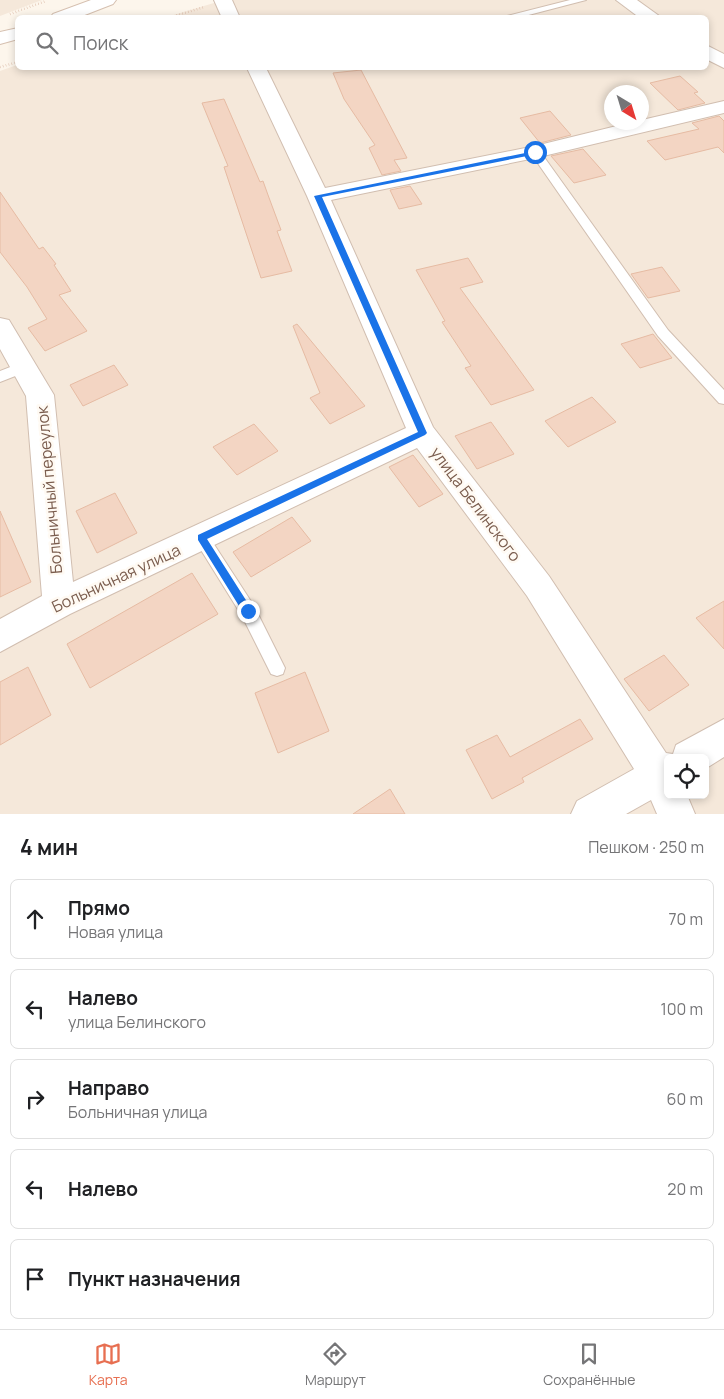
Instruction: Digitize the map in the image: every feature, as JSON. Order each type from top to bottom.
[{"type":"street","points":[[68,15],[107,0]]},
{"type":"street","points":[[625,0],[648,15]]},
{"type":"street","points":[[223,1],[230,15]]},
{"type":"street","points":[[0,38],[15,34]]},
{"type":"street","points":[[709,53],[724,62]]},
{"type":"street","name":"улица Белинского","points":[[257,70],[318,196],[422,433],[664,757]]},
{"type":"street","points":[[318,196],[535,152],[724,107]]},
{"type":"street","name":"Больничный переулок","points":[[0,327],[12,372],[40,395],[59,604]]},
{"type":"street","name":"Больничная улица","points":[[0,636],[59,604],[422,433]]},
{"type":"street","points":[[695,754],[724,737]]},
{"type":"street","points":[[590,814],[664,772]]},
{"type":"street","name":"улица Белинского","points":[[675,799],[676,814]]},
{"type":"lane","points":[[516,15],[582,0]]},
{"type":"lane","points":[[535,152],[663,333],[724,399]]},
{"type":"lane","points":[[201,537],[248,611],[277,668]]},
{"type":"path","points":[[8,15],[49,0]]},
{"type":"path","points":[[178,15],[223,1]]},
{"type":"path","points":[[0,67],[15,63]]},
{"type":"shaded area","points":[[0,0],[42,0],[0,16]]},
{"type":"shaded area","points":[[224,0],[724,0],[724,814],[0,814],[0,71],[15,66],[15,70],[709,70],[709,15],[174,15]]},
{"type":"building","points":[[361,70],[407,158],[394,160],[401,171],[382,175],[369,148],[375,145],[344,99],[333,73]]},
{"type":"building","points":[[680,76],[698,92],[694,93],[705,103],[678,110],[650,83]]},
{"type":"building","points":[[224,99],[260,182],[263,181],[281,230],[277,231],[292,271],[261,278],[224,167],[228,166],[202,103]]},
{"type":"building","points":[[550,111],[571,135],[540,143],[520,118]]},
{"type":"building","points":[[719,116],[724,121],[724,153],[718,147],[665,160],[647,141],[699,129],[692,123]]},
{"type":"building","points":[[583,149],[606,175],[574,183],[551,156]]},
{"type":"building","points":[[410,186],[422,204],[399,209],[390,190]]},
{"type":"building","points":[[0,192],[39,249],[43,247],[56,264],[54,265],[71,291],[59,295],[87,331],[45,351],[28,328],[47,319],[27,287],[0,252]]},
{"type":"building","points":[[468,258],[483,282],[460,288],[534,390],[491,405],[465,368],[471,366],[442,322],[445,321],[416,270]]},
{"type":"building","points":[[662,267],[680,291],[648,298],[631,274]]},
{"type":"building","points":[[297,324],[365,406],[330,424],[310,398],[320,393],[293,326]]},
{"type":"building","points":[[653,334],[672,358],[640,368],[621,344]]},
{"type":"building","points":[[114,365],[128,385],[83,406],[70,385]]},
{"type":"building","points":[[592,397],[616,422],[568,447],[545,421]]},
{"type":"building","points":[[491,422],[514,454],[477,469],[455,436]]},
{"type":"building","points":[[254,424],[278,451],[237,475],[213,447]]},
{"type":"building","points":[[413,455],[443,494],[419,507],[389,467]]},
{"type":"building","points":[[115,493],[137,533],[97,553],[76,511]]},
{"type":"building","points":[[0,511],[31,582],[0,597]]},
{"type":"building","points":[[292,517],[311,541],[251,577],[233,552]]},
{"type":"building","points":[[192,573],[218,614],[90,688],[67,644]]},
{"type":"building","points":[[724,601],[724,649],[696,618]]},
{"type":"building","points":[[664,655],[689,685],[649,711],[624,679]]},
{"type":"building","points":[[28,667],[51,715],[0,745],[0,682]]},
{"type":"building","points":[[305,672],[329,731],[278,753],[255,693]]},
{"type":"building","points":[[580,719],[593,739],[522,778],[524,782],[492,799],[466,750],[497,735],[510,757]]},
{"type":"building","points":[[390,789],[405,814],[353,814]]},
{"type":"route","points":[[248,611],[201,537],[422,433],[318,196],[535,152]]}]
